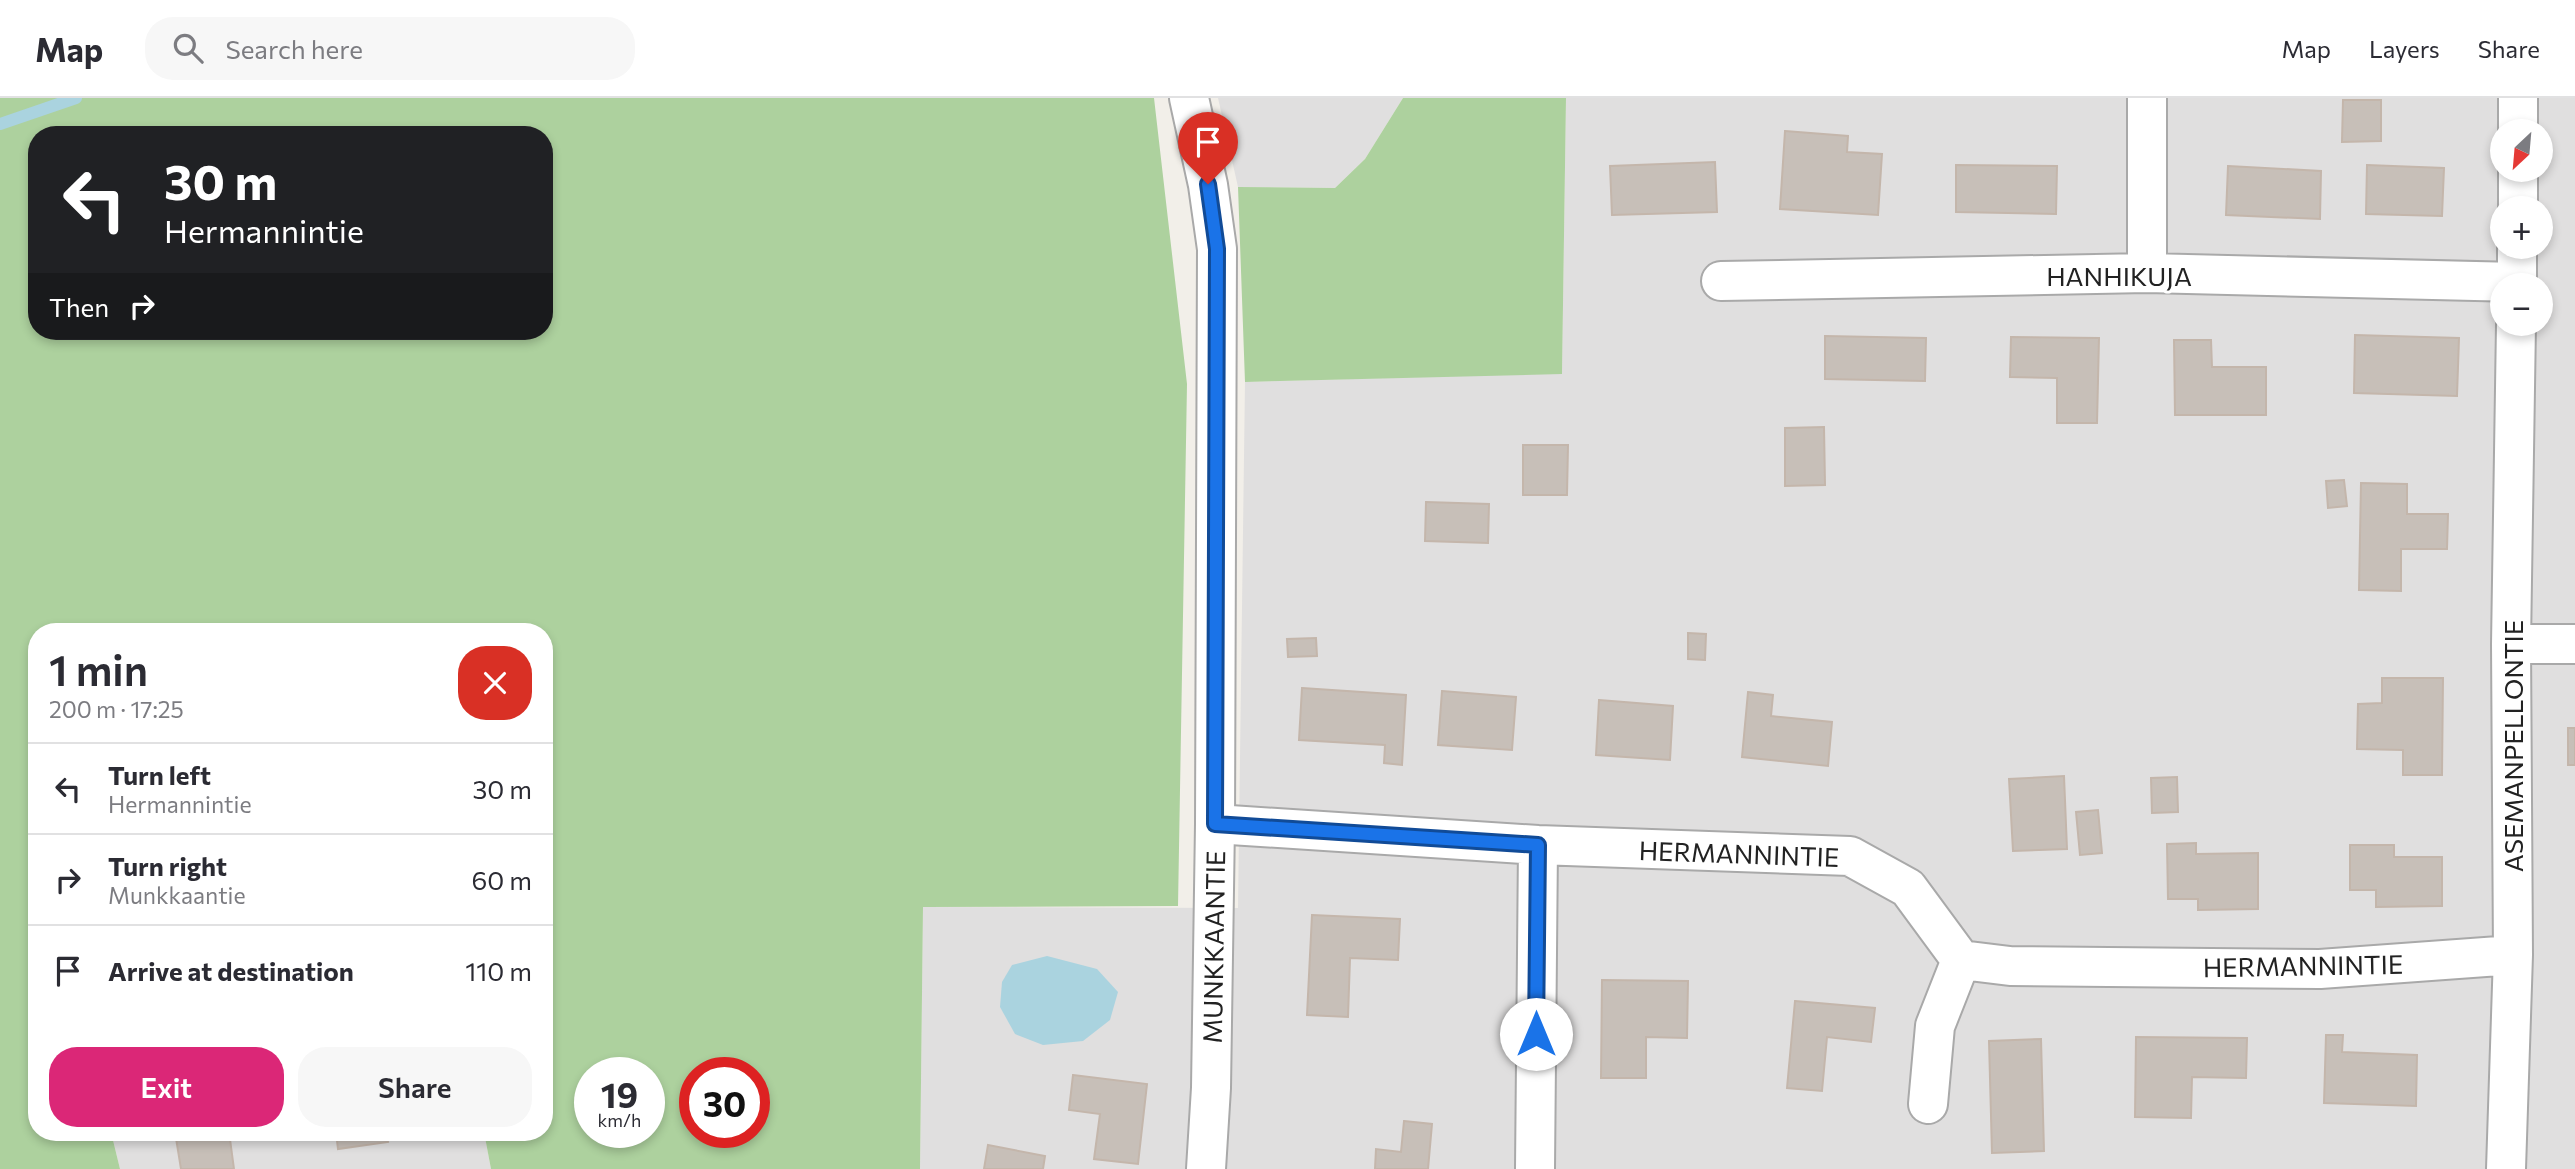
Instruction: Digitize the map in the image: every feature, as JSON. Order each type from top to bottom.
[{"type":"street","name":"MUNKKAANTIE","points":[[1189,98],[1208,184],[1217,249],[1215,824],[1211,1088],[1206,1169]]},
{"type":"street","points":[[2147,98],[2147,273]]},
{"type":"street","points":[[2518,98],[2518,119]]},
{"type":"street","name":"HANHIKUJA","points":[[1721,281],[2147,273],[2517,271]]},
{"type":"street","name":"ASEMANPELLONTIE","points":[[2506,1169],[2513,955],[2511,643],[2516,336]]},
{"type":"street","points":[[2511,643],[2575,644]]},
{"type":"street","name":"HERMANNINTIE","points":[[1215,824],[1538,845],[1850,856],[1908,888],[1961,960],[2010,966],[2320,969],[2513,955]]},
{"type":"street","points":[[1535,1169],[1538,845]]},
{"type":"street","points":[[1927,1104],[1935,1026],[1961,960]]},
{"type":"shaded area","points":[[1218,98],[1403,98],[1365,159],[1335,188],[1238,187]]},
{"type":"shaded area","points":[[1566,98],[2575,98],[2575,1169],[920,1169],[923,907],[1238,908],[1245,382],[1562,373]]},
{"type":"shaded area","points":[[113,1141],[486,1141],[491,1169],[120,1169]]},
{"type":"green space","points":[[0,98],[1154,98],[1187,384],[1178,906],[923,907],[920,1169],[491,1169],[486,1141],[553,1141],[553,623],[28,623],[28,1141],[113,1141],[120,1169],[0,1169]]},
{"type":"green space","points":[[1403,98],[1566,98],[1562,374],[1245,382],[1238,187],[1335,188],[1365,159]]},
{"type":"water","points":[[1047,956],[1097,969],[1118,992],[1110,1020],[1083,1041],[1043,1045],[1015,1034],[1000,1007],[1002,982],[1012,965]]},
{"type":"building","points":[[2343,100],[2381,100],[2381,141],[2342,142]]},
{"type":"building","points":[[1785,131],[1848,136],[1847,152],[1882,154],[1878,215],[1780,209]]},
{"type":"building","points":[[1715,162],[1717,212],[1612,215],[1610,166]]},
{"type":"building","points":[[1956,165],[2057,166],[2056,214],[1956,212]]},
{"type":"building","points":[[2367,165],[2444,168],[2442,216],[2366,214]]},
{"type":"building","points":[[2228,166],[2321,171],[2320,219],[2226,215]]},
{"type":"building","points":[[2355,335],[2459,338],[2457,396],[2354,393]]},
{"type":"building","points":[[1825,336],[1926,338],[1925,381],[1825,379]]},
{"type":"building","points":[[2011,337],[2099,338],[2097,423],[2057,423],[2057,378],[2010,377]]},
{"type":"building","points":[[2174,340],[2211,340],[2212,367],[2266,367],[2266,415],[2175,415]]},
{"type":"building","points":[[1824,427],[1825,485],[1785,486],[1785,428]]},
{"type":"building","points":[[1523,445],[1568,445],[1567,495],[1523,495]]},
{"type":"building","points":[[2344,480],[2347,506],[2328,508],[2326,481]]},
{"type":"building","points":[[2361,483],[2407,484],[2407,514],[2448,514],[2447,549],[2401,549],[2401,591],[2359,590]]},
{"type":"building","points":[[1426,502],[1489,504],[1488,543],[1425,541]]},
{"type":"building","points":[[1688,633],[1706,634],[1705,660],[1688,659]]},
{"type":"building","points":[[1316,638],[1317,656],[1288,657],[1287,639]]},
{"type":"building","points":[[2382,678],[2443,678],[2442,775],[2403,775],[2403,750],[2357,749],[2358,704],[2382,703]]},
{"type":"building","points":[[1302,688],[1406,695],[1402,765],[1384,763],[1385,745],[1299,740]]},
{"type":"building","points":[[1442,691],[1516,697],[1512,750],[1438,745]]},
{"type":"building","points":[[1748,692],[1773,695],[1771,716],[1832,722],[1828,766],[1742,757]]},
{"type":"building","points":[[1599,700],[1673,706],[1670,760],[1596,755]]},
{"type":"building","points":[[2568,728],[2575,728],[2575,765],[2568,765]]},
{"type":"building","points":[[2064,776],[2067,849],[2013,851],[2009,779]]},
{"type":"building","points":[[2177,777],[2178,812],[2152,813],[2151,778]]},
{"type":"building","points":[[2098,810],[2102,853],[2080,855],[2076,812]]},
{"type":"building","points":[[2196,843],[2196,854],[2258,853],[2258,909],[2198,910],[2198,899],[2168,899],[2167,844]]},
{"type":"building","points":[[2350,845],[2394,845],[2394,857],[2442,857],[2442,906],[2376,907],[2376,890],[2350,890]]},
{"type":"building","points":[[1312,915],[1400,919],[1398,960],[1350,958],[1348,1017],[1307,1015]]},
{"type":"building","points":[[1602,980],[1688,981],[1687,1038],[1646,1037],[1646,1078],[1601,1078]]},
{"type":"building","points":[[1795,1001],[1875,1008],[1871,1042],[1827,1037],[1822,1091],[1787,1088]]},
{"type":"building","points":[[2326,1035],[2343,1035],[2342,1052],[2417,1055],[2416,1106],[2324,1103]]},
{"type":"building","points":[[2136,1037],[2247,1038],[2246,1078],[2192,1077],[2191,1118],[2135,1117]]},
{"type":"building","points":[[2041,1039],[2044,1151],[1992,1153],[1989,1041]]},
{"type":"building","points":[[1073,1075],[1147,1084],[1138,1164],[1094,1159],[1100,1114],[1069,1110]]},
{"type":"building","points":[[1404,1121],[1432,1124],[1428,1169],[1375,1169],[1376,1149],[1401,1152]]},
{"type":"building","points":[[176,1141],[230,1141],[234,1169],[181,1169]]},
{"type":"building","points":[[337,1141],[388,1142],[338,1149]]},
{"type":"building","points":[[988,1145],[1045,1156],[1043,1169],[984,1169]]},
{"type":"waterway","points":[[0,124],[76,98]]},
{"type":"route","points":[[1208,184],[1217,249],[1215,824],[1538,845],[1536,1034]]}]
